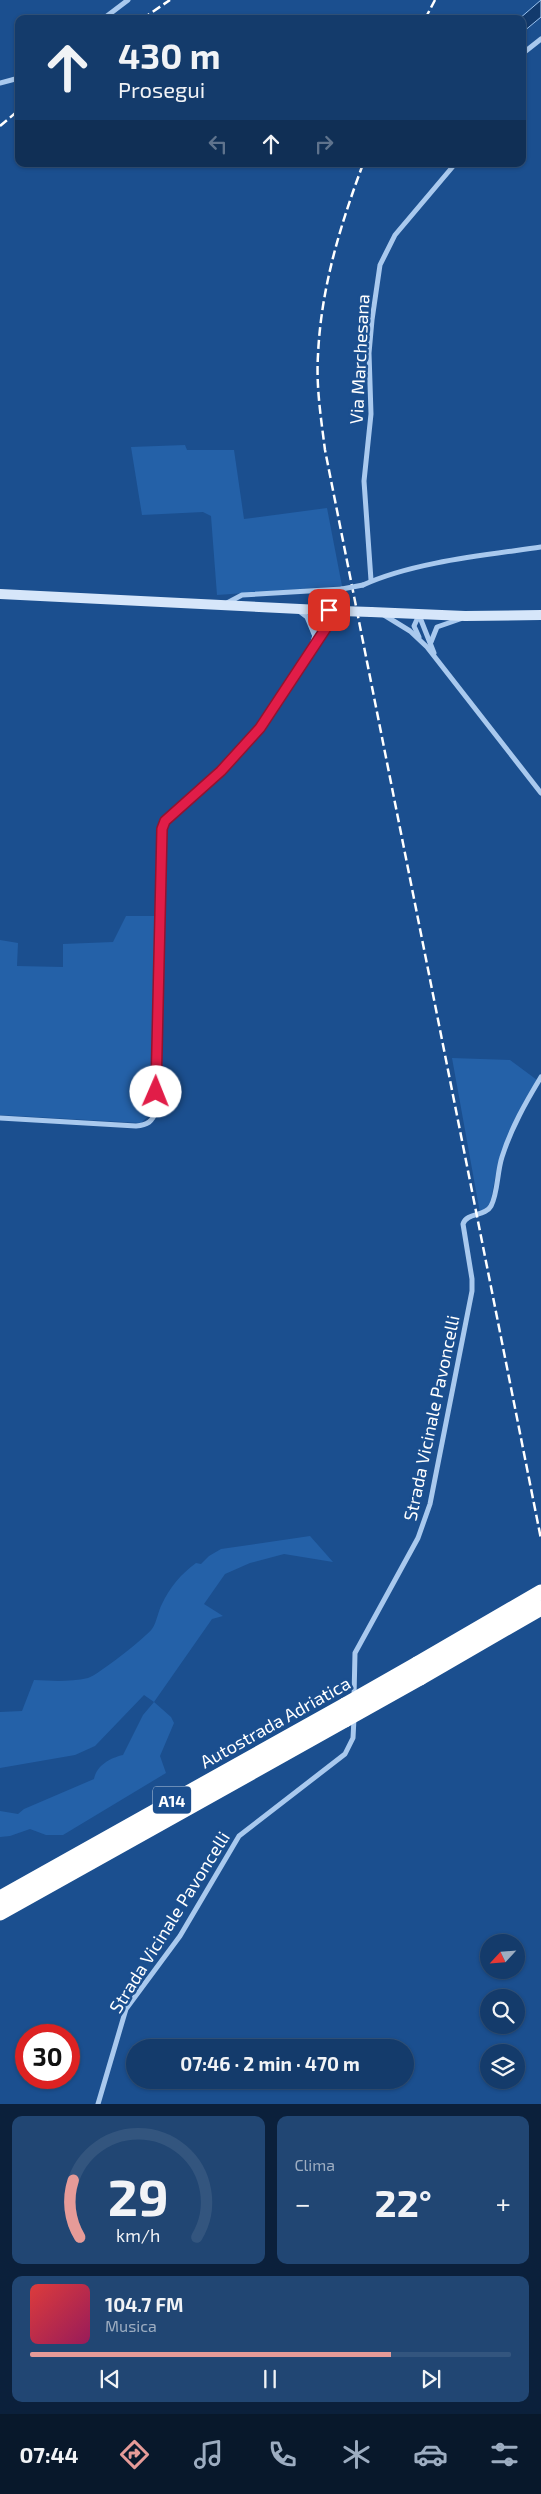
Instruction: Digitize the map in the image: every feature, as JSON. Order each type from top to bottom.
[{"type":"highway","name":"Autostrada Adriatica","points":[[0,1913],[345,1720],[418,1671],[535,1604]]},
{"type":"highway","name":"Autostrada Adriatica","points":[[0,1898],[346,1705],[418,1671]]},
{"type":"main road","points":[[0,594],[419,615],[541,615]]},
{"type":"street","points":[[108,15],[128,0]]},
{"type":"street","points":[[526,51],[541,39]]},
{"type":"street","points":[[0,83],[15,79]]},
{"type":"street","name":"Via Marchesana","points":[[372,580],[364,481],[371,414],[372,320],[380,265],[395,235],[452,167]]},
{"type":"street","points":[[224,604],[242,595],[342,589],[363,585],[372,580],[410,570],[541,547]]},
{"type":"street","points":[[294,608],[307,616],[313,627],[314,638]]},
{"type":"street","points":[[311,647],[321,617],[329,610]]},
{"type":"street","points":[[0,1118],[136,1126],[148,1124],[152,1120],[156,1110],[162,829],[165,821],[221,771],[260,728],[327,624],[329,610]]},
{"type":"street","points":[[382,613],[422,641],[436,656],[541,794]]},
{"type":"street","points":[[419,615],[414,626],[422,641]]},
{"type":"street","points":[[419,615],[436,656]]},
{"type":"street","points":[[431,643],[437,627],[470,616]]},
{"type":"street","name":"Strada Vicinale Pavoncelli","points":[[98,2104],[126,2009],[180,1936],[238,1836],[340,1758],[352,1744],[355,1652],[418,1538],[430,1504],[472,1291],[472,1279],[463,1224],[466,1218],[488,1210],[492,1204],[498,1170],[506,1146],[522,1108],[541,1077]]},
{"type":"shaded area","points":[[541,0],[541,17],[526,30],[526,15],[524,15]]},
{"type":"shaded area","points":[[185,445],[187,450],[234,450],[244,519],[327,508],[342,586],[217,595],[211,516],[203,512],[142,515],[131,447]]},
{"type":"shaded area","points":[[126,916],[157,916],[153,1112],[141,1123],[0,1115],[0,940],[18,943],[17,966],[63,967],[63,944],[113,942]]},
{"type":"shaded area","points":[[452,1058],[510,1060],[537,1080],[498,1163],[490,1204],[480,1213]]},
{"type":"shaded area","points":[[310,1536],[333,1562],[284,1554],[250,1563],[225,1574],[204,1604],[223,1616],[212,1619],[154,1702],[144,1695],[95,1746],[75,1755],[0,1768],[0,1712],[22,1711],[34,1680],[61,1681],[88,1678],[101,1670],[148,1634],[155,1623],[165,1598],[181,1576],[196,1563],[201,1564],[209,1556],[221,1549]]},
{"type":"shaded area","points":[[154,1702],[171,1717],[174,1723],[160,1756],[166,1773],[63,1835],[46,1835],[30,1829],[10,1836],[0,1837],[0,1811],[18,1814],[24,1809],[94,1779],[101,1766],[113,1758],[123,1755],[143,1715]]},
{"type":"railway","points":[[148,15],[170,0]]},
{"type":"railway","points":[[427,15],[435,0]]},
{"type":"railway","points":[[0,126],[15,113]]},
{"type":"railway","points":[[362,167],[339,234],[327,281],[323,306],[318,355],[318,379],[325,450],[541,1539]]},
{"type":"route","points":[[156,1092],[160,841],[162,829],[165,821],[221,771],[260,728],[311,647],[326,628],[330,616],[329,610]]}]
